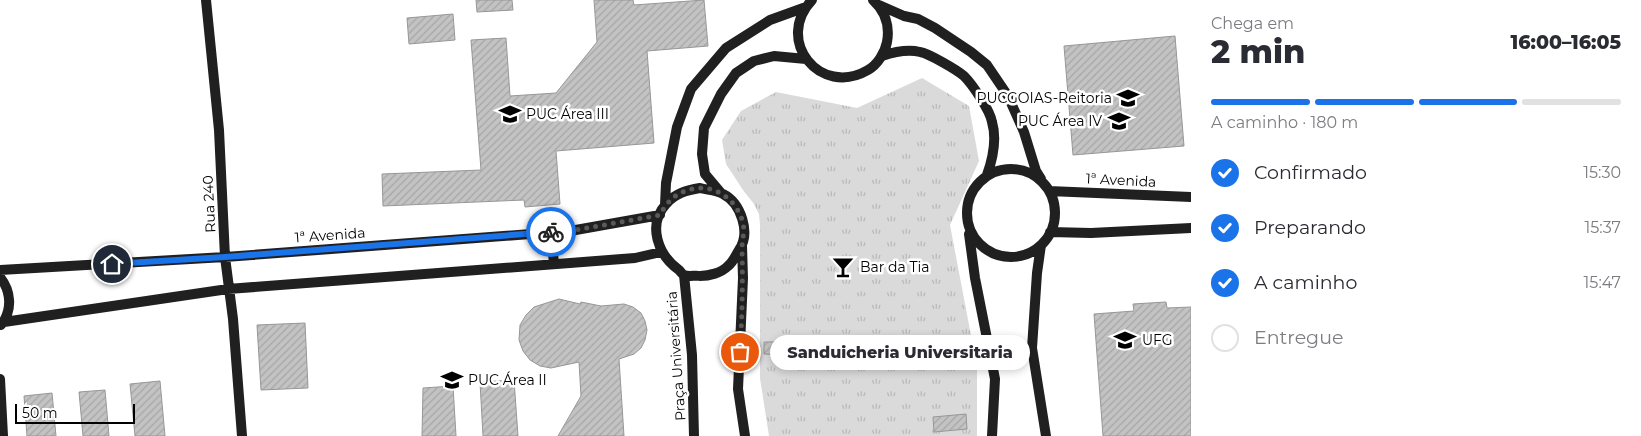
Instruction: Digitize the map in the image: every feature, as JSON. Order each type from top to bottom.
[{"type":"main road","name":"Rua 240","points":[[206,0],[219,130],[225,257],[233,320],[242,436]]},
{"type":"main road","points":[[809,3],[800,19],[798,32],[800,46],[806,59],[816,69],[829,76],[844,78],[859,75],[872,68],[882,56],[887,44],[888,30],[885,17],[876,3]]},
{"type":"main road","points":[[742,246],[728,266],[706,276],[684,275],[671,265],[661,252],[657,240],[657,226],[665,205],[666,183],[676,127],[691,89],[726,48],[770,20],[809,3]]},
{"type":"main road","points":[[876,3],[904,16],[918,19],[935,28],[987,65],[1008,96],[1024,132],[1036,171],[1049,190],[1054,204],[1054,219],[1050,232],[1041,245],[1029,254],[1015,257],[1000,256],[986,250],[968,228]]},
{"type":"main road","points":[[882,56],[896,52],[918,51],[963,76],[986,107],[993,122],[993,157],[987,175]]},
{"type":"main road","points":[[745,436],[738,389],[744,224],[734,204],[721,193],[705,174],[702,154],[704,128],[721,94],[736,73],[754,61],[774,56],[806,59]]},
{"type":"main road","points":[[992,436],[995,379],[975,278],[966,213],[969,198],[976,185],[987,175],[1000,170],[1014,168],[1028,172],[1040,179],[1049,190]]},
{"type":"main road","points":[[665,205],[684,191],[700,188],[721,193]]},
{"type":"main road","name":"1ª Avenida","points":[[1049,190],[1191,197]]},
{"type":"main road","name":"1ª Avenida","points":[[0,270],[225,257],[570,231],[660,215]]},
{"type":"main road","points":[[1050,232],[1091,233],[1191,228]]},
{"type":"main road","points":[[551,232],[554,264]]},
{"type":"main road","points":[[1041,245],[1037,272],[1032,348],[1046,436]]},
{"type":"main road","points":[[2,324],[228,289],[635,258],[661,252]]},
{"type":"main road","name":"Praça Universitária","points":[[684,275],[692,355],[694,436]]},
{"type":"main road","points":[[0,278],[7,289],[10,301],[8,313],[2,324]]},
{"type":"main road","points":[[0,380],[3,436]]},
{"type":"green space","points":[[922,78],[969,106],[979,161],[950,225],[977,367],[977,436],[769,436],[760,378],[759,214],[726,164],[722,140],[741,111],[776,92],[857,108]]},
{"type":"building","points":[[476,0],[512,0],[513,10],[477,12]]},
{"type":"building","points":[[594,0],[633,0],[634,5],[704,0],[708,46],[647,51],[654,143],[556,151],[560,204],[525,207],[524,200],[383,206],[382,174],[481,170],[471,40],[506,38],[510,96],[556,93],[597,42]]},
{"type":"building","points":[[453,14],[455,40],[409,44],[407,18]]},
{"type":"building","points":[[1175,36],[1184,146],[1073,155],[1064,46]]},
{"type":"building","points":[[559,299],[601,306],[624,304],[633,307],[641,313],[645,321],[647,330],[641,348],[634,354],[619,359],[624,436],[558,436],[581,396],[579,362],[551,368],[540,366],[530,360],[523,351],[519,340],[520,325],[526,315],[534,307]]},
{"type":"building","points":[[1166,302],[1167,308],[1191,307],[1191,436],[1103,436],[1094,314],[1134,311],[1133,304]]},
{"type":"building","points":[[305,323],[308,388],[261,390],[257,325]]},
{"type":"building","points":[[764,342],[787,342],[787,355],[764,354]]},
{"type":"building","points":[[514,380],[518,436],[483,436],[480,382]]},
{"type":"building","points":[[160,381],[165,436],[135,436],[130,384]]},
{"type":"building","points":[[453,386],[456,436],[422,436],[423,388]]},
{"type":"building","points":[[105,390],[109,436],[83,436],[79,392]]},
{"type":"building","points":[[52,393],[56,436],[27,436],[24,396]]},
{"type":"building","points":[[966,414],[967,429],[934,432],[933,417]]},
{"type":"way so far","points":[[551,232],[570,231],[660,215],[670,200],[684,191],[700,188],[726,196],[734,204],[744,224],[740,352]]},
{"type":"place","name":"PUCGOIAS-Reitoria","points":[[1128,98]]},
{"type":"place","name":"PUC Área III","points":[[510,114]]},
{"type":"place","name":"PUC Área IV","points":[[1119,121]]},
{"type":"place","name":"Bar da Tia","points":[[843,267]]},
{"type":"place","name":"UFG","points":[[1125,340]]},
{"type":"place","name":"Sanduicheria Universitaria","points":[[740,352]]},
{"type":"place","name":"PUC Área II","points":[[452,380]]},
{"type":"route","points":[[112,264],[551,232]]}]
